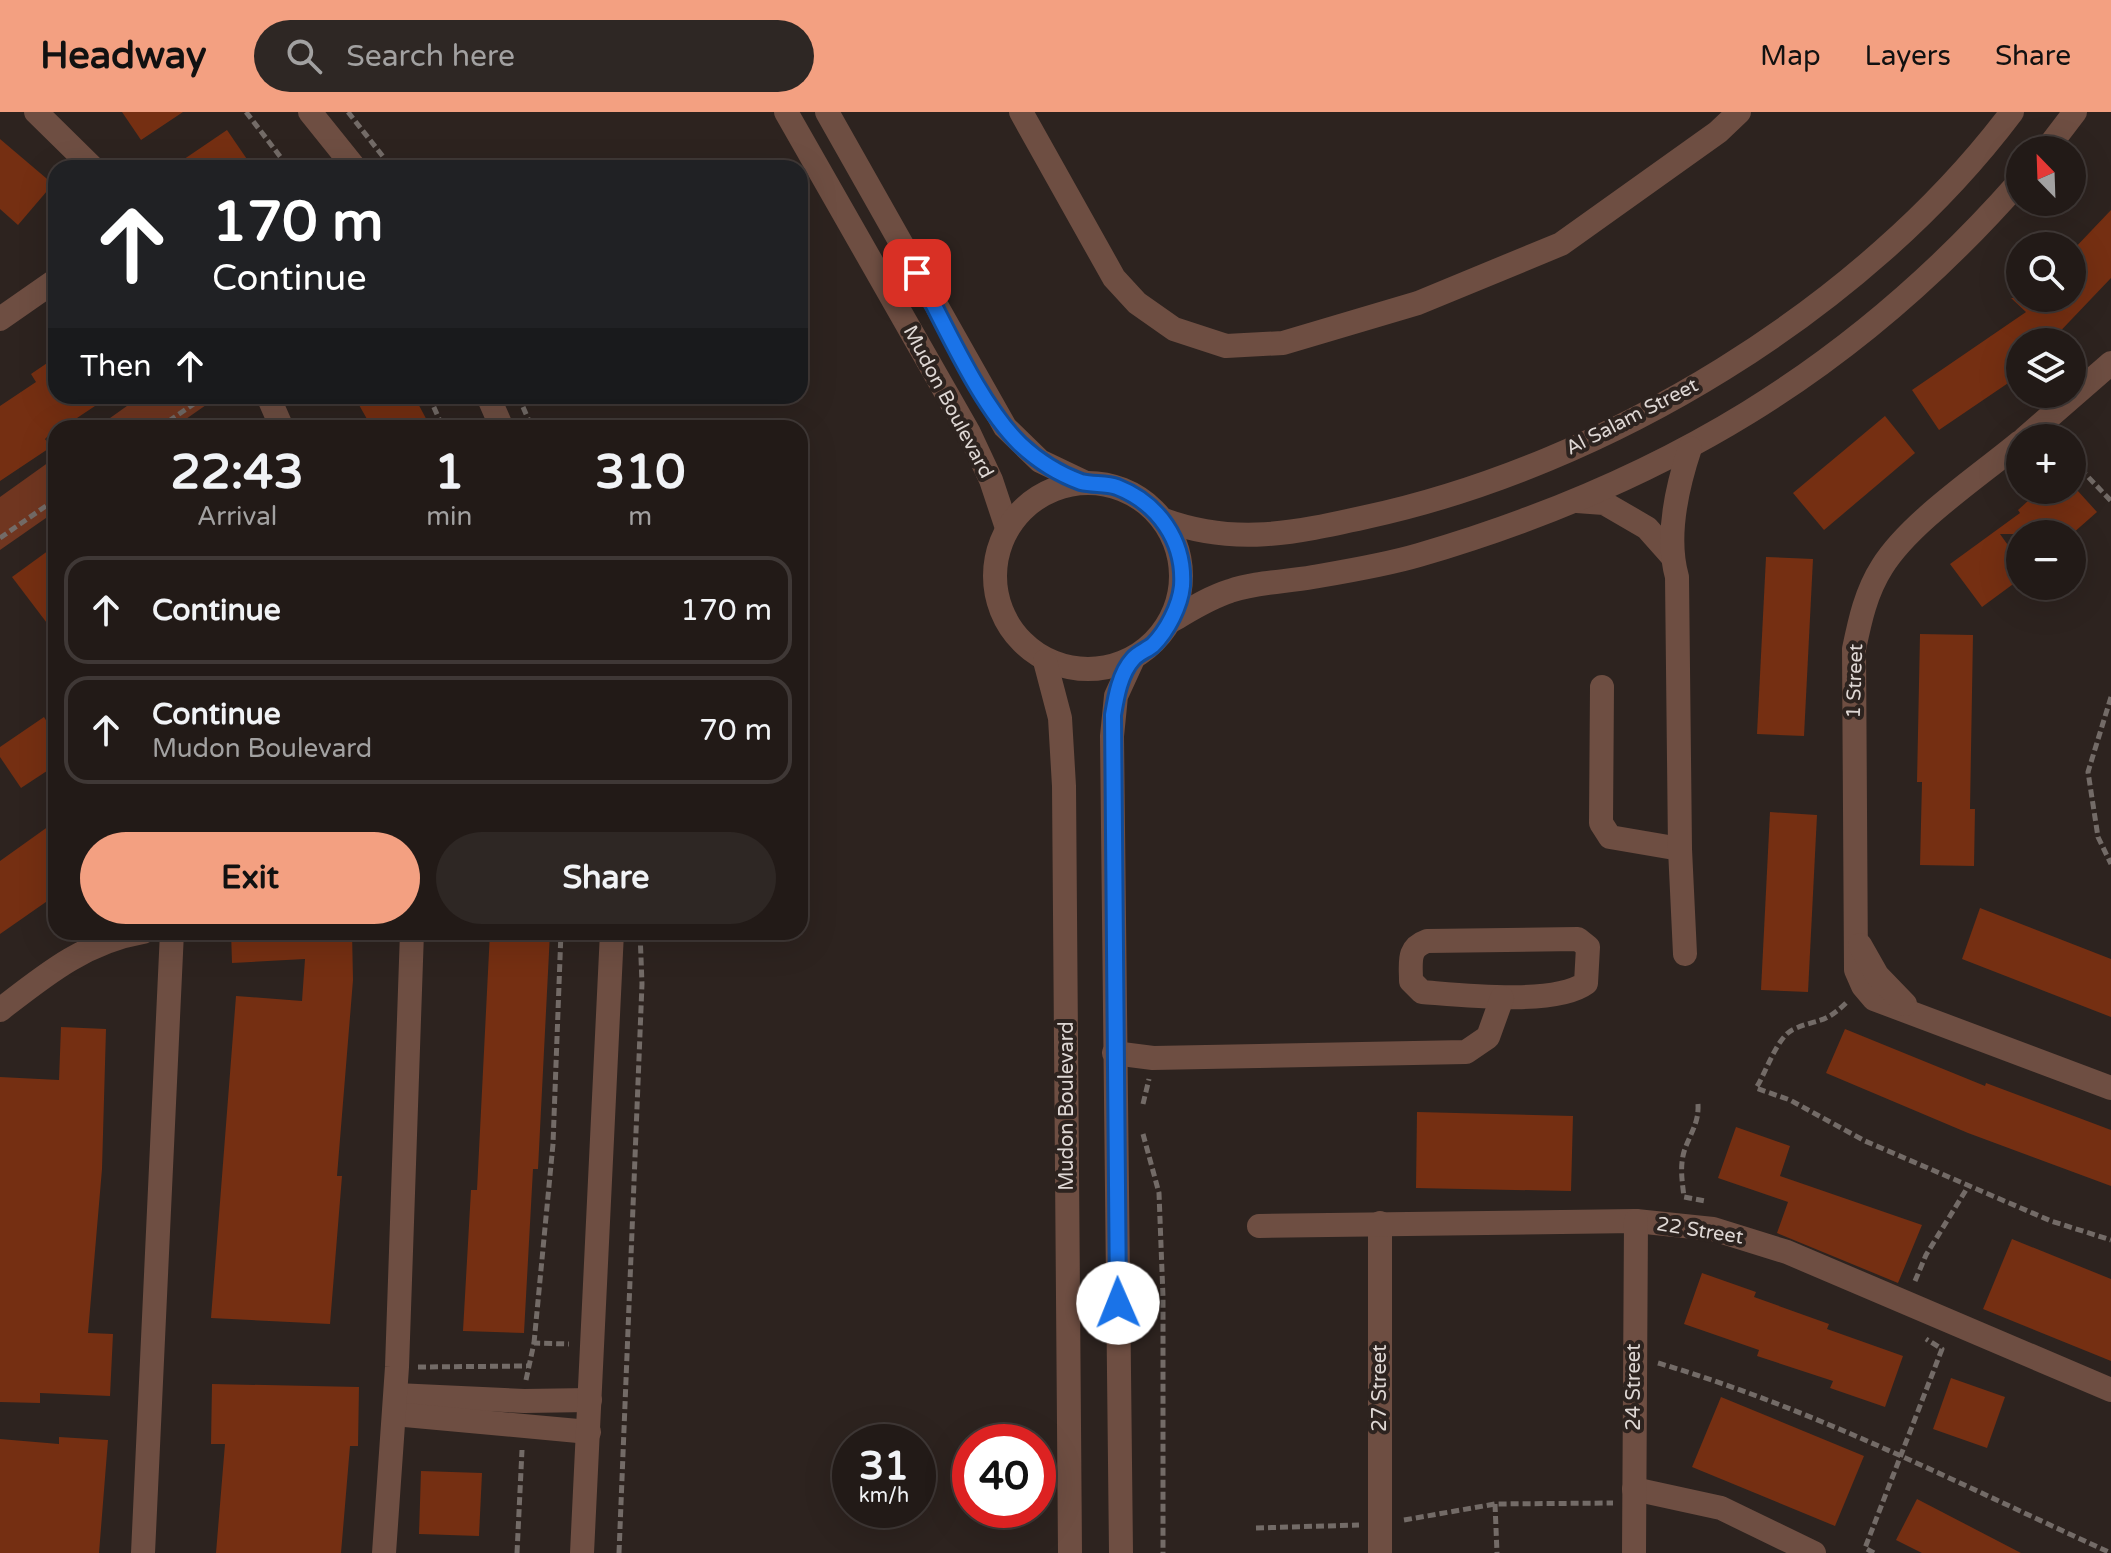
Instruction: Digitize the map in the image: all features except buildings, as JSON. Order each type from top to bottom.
[{"type":"street","points":[[36,112],[85,160]]},
{"type":"street","points":[[310,112],[349,160]]},
{"type":"street","name":"Mudon Boulevard","points":[[786,112],[969,433],[991,480],[1007,528]]},
{"type":"street","name":"Mudon Boulevard","points":[[827,112],[1005,427],[1040,461],[1084,482]]},
{"type":"street","points":[[1021,112],[1114,278],[1137,303],[1174,329],[1226,346],[1283,343],[1403,308],[1561,244],[1718,132],[1739,112]]},
{"type":"street","name":"Al Salam Street","points":[[1164,520],[1224,536],[1303,531],[1395,511],[1485,484],[1572,450],[1656,408],[1723,369],[1813,307],[1884,247],[1946,188],[2012,112]]},
{"type":"street","points":[[2057,136],[2075,112]]},
{"type":"street","points":[[1171,621],[1200,603],[1231,591],[1414,556],[1497,531],[1577,501],[1690,448],[1785,390],[1902,299],[1981,225],[2006,197]]},
{"type":"street","points":[[0,319],[48,286]]},
{"type":"street","points":[[2041,424],[2111,363]]},
{"type":"street","points":[[1685,954],[1680,849],[1677,577],[1671,555],[1681,481],[1690,448]]},
{"type":"street","name":"1 Street","points":[[2006,453],[1910,532],[1882,567],[1863,606],[1854,649],[1856,970],[1863,986],[1874,999],[2111,1088]]},
{"type":"street","points":[[1084,482],[1114,486],[1128,492],[1142,499],[1164,520],[1179,552],[1182,588],[1171,621],[1154,643],[1133,659],[1104,669],[1074,670],[1045,661],[1021,642],[1003,617],[994,588],[996,557],[1007,528],[1028,504],[1054,489],[1084,482]]},
{"type":"street","points":[[1577,501],[1604,503],[1647,528],[1671,555]]},
{"type":"street","points":[[1121,1553],[1113,715],[1116,696],[1133,659]]},
{"type":"street","name":"Mudon Boulevard","points":[[1045,661],[1060,718],[1065,813],[1070,1553]]},
{"type":"street","points":[[1602,687],[1601,823],[1610,837],[1680,849]]},
{"type":"street","points":[[1578,939],[1588,947],[1586,983],[1576,991],[1502,998],[1422,992],[1411,981],[1410,954],[1416,945],[1427,941],[1578,939]]},
{"type":"street","name":"1 Street","points":[[1858,939],[1884,985],[1915,1013]]},
{"type":"street","points":[[0,1010],[72,956],[110,940]]},
{"type":"street","points":[[143,1553],[172,940]]},
{"type":"street","points":[[384,1553],[397,1367],[412,940]]},
{"type":"street","points":[[582,1553],[612,940]]},
{"type":"street","points":[[1114,1053],[1153,1058],[1466,1052],[1488,1037],[1502,998]]},
{"type":"street","name":"22 Street","points":[[1259,1226],[1636,1221],[1700,1227],[1750,1238],[2111,1390]]},
{"type":"street","name":"24 Street","points":[[1634,1553],[1636,1221]]},
{"type":"street","name":"27 Street","points":[[1380,1223],[1380,1553]]},
{"type":"street","points":[[395,1405],[590,1400]]},
{"type":"street","points":[[395,1405],[523,1427],[589,1432]]},
{"type":"street","points":[[1634,1496],[1721,1508],[1814,1553]]},
{"type":"path","points":[[246,112],[283,160]]},
{"type":"path","points":[[348,112],[386,160]]},
{"type":"path","points":[[170,420],[194,404]]},
{"type":"path","points":[[2086,475],[2111,501]]},
{"type":"path","points":[[0,538],[48,505]]},
{"type":"path","points":[[2111,697],[2088,772],[2098,837],[2111,864]]},
{"type":"path","points":[[524,1401],[527,1366],[534,1343],[553,1144],[561,940]]},
{"type":"path","points":[[619,1553],[642,984],[640,940]]},
{"type":"path","points":[[1863,986],[1834,1014],[1816,1025],[1792,1029],[1782,1039],[1756,1088],[1790,1100],[1865,1141],[2079,1233],[2111,1240]]},
{"type":"path","points":[[1143,1111],[1153,1058]]},
{"type":"path","points":[[1698,1104],[1699,1114],[1685,1148],[1680,1171],[1684,1197],[1710,1202]]},
{"type":"path","points":[[1143,1121],[1159,1193],[1163,1297],[1163,1553]]},
{"type":"path","points":[[1906,1303],[1926,1255],[1969,1185]]},
{"type":"path","points":[[1874,1553],[1865,1548],[1942,1349],[1925,1341],[1936,1316]]},
{"type":"path","points":[[534,1343],[628,1343]]},
{"type":"path","points":[[1635,1356],[1711,1378],[1900,1457],[2111,1553]]},
{"type":"path","points":[[397,1367],[527,1366]]},
{"type":"path","points":[[517,1553],[523,1427]]},
{"type":"path","points":[[508,1449],[522,1452]]},
{"type":"path","points":[[1256,1528],[1380,1524],[1495,1504],[1634,1496]]},
{"type":"path","points":[[1495,1504],[1497,1553]]},
{"type":"shaded area","points":[[130,404],[208,404],[184,420],[107,420]]},
{"type":"shaded area","points":[[48,463],[48,517],[0,550],[0,497]]},
{"type":"route","points":[[917,273],[991,407],[1021,445],[1061,473],[1084,482],[1114,486],[1142,499],[1164,520],[1179,552],[1182,588],[1171,621],[1154,643],[1133,659],[1116,696],[1113,715],[1118,1303]]}]
